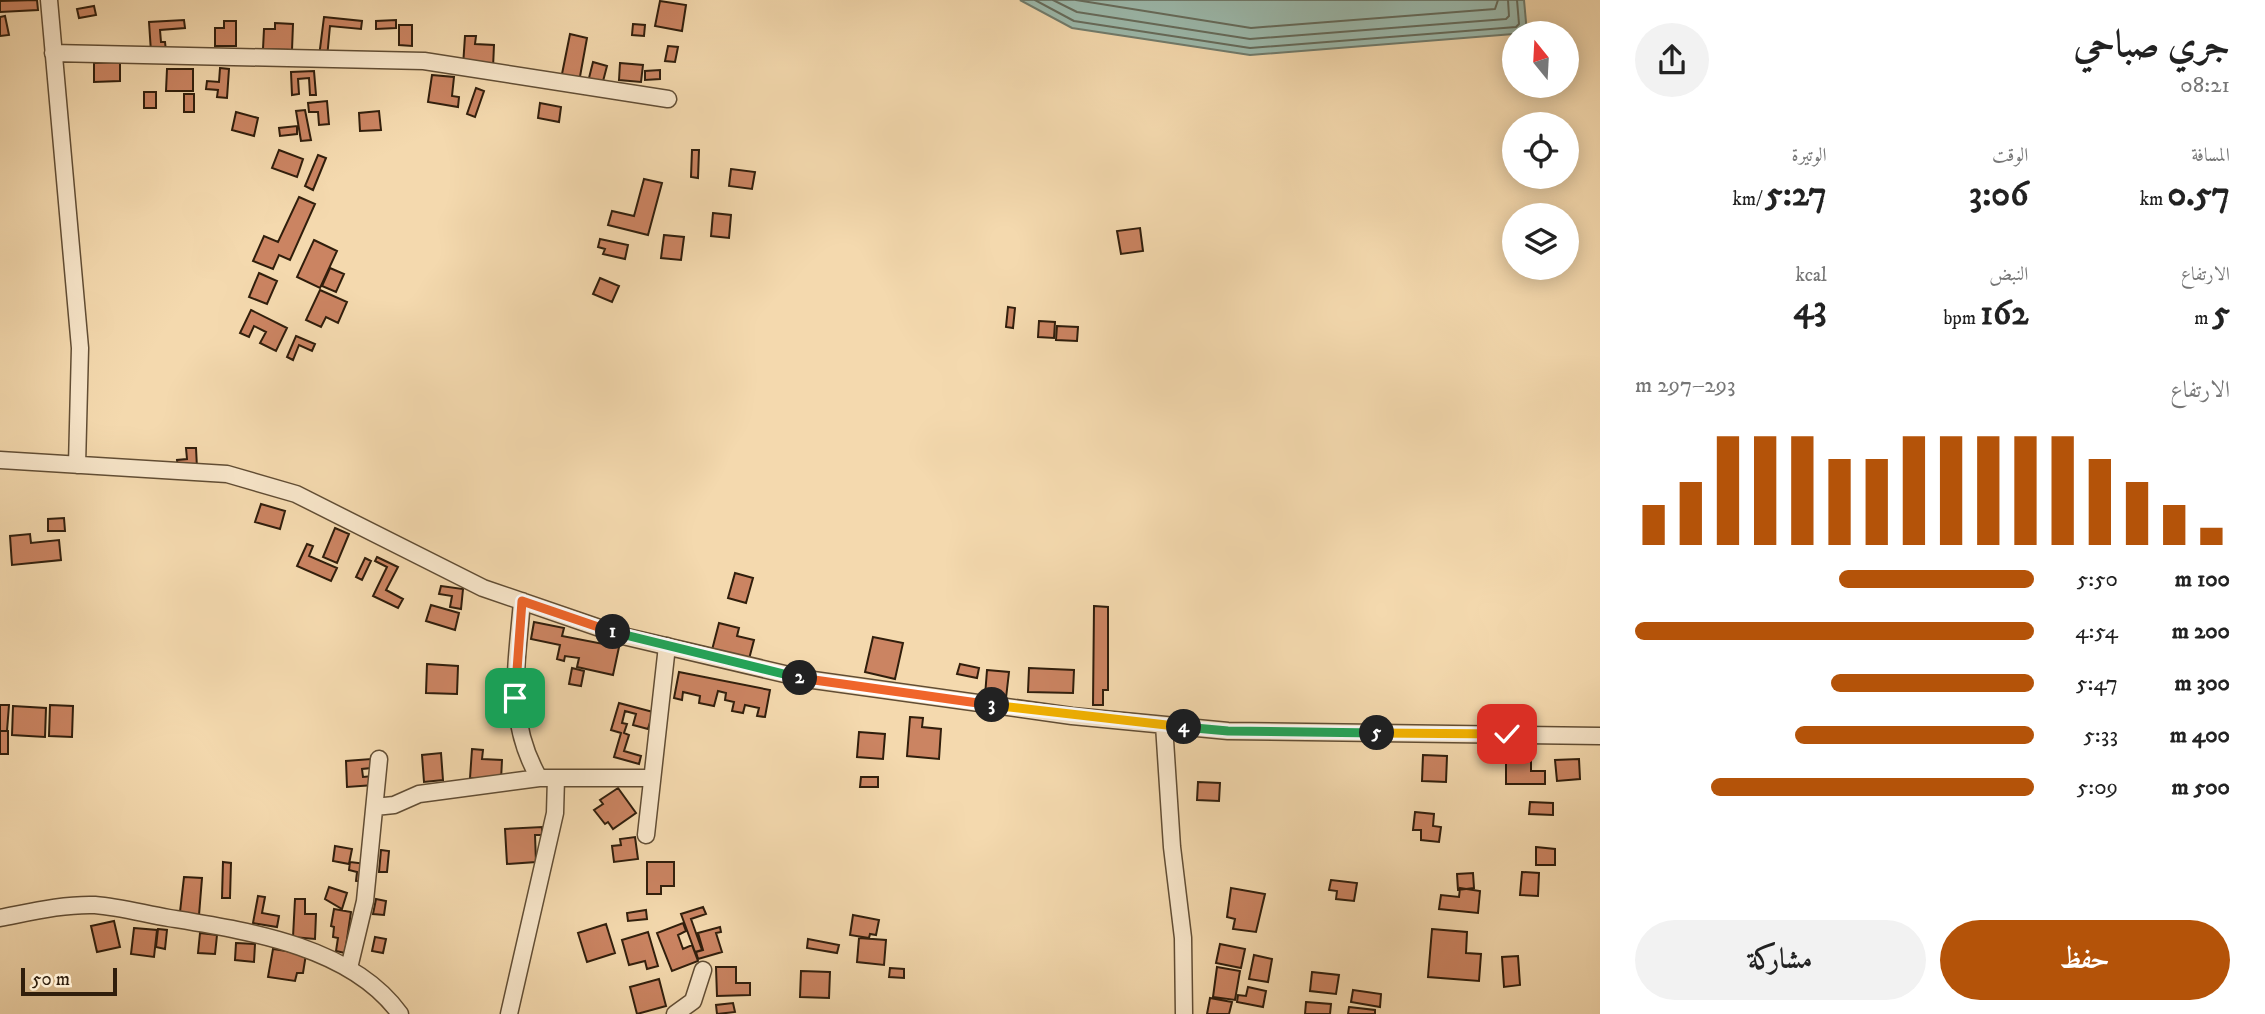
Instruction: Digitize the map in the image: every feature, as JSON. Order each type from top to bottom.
[{"type":"street","points":[[49,0],[80,348],[77,465]]},
{"type":"street","points":[[52,53],[424,61],[668,99]]},
{"type":"street","points":[[0,460],[227,474],[296,494],[483,587],[522,601],[623,636],[806,679],[1072,716],[1228,731],[1600,736]]},
{"type":"street","points":[[522,601],[516,719],[528,760],[539,778]]},
{"type":"street","points":[[646,835],[667,646]]},
{"type":"street","points":[[1164,725],[1172,847],[1183,938],[1184,1014]]},
{"type":"street","points":[[348,968],[365,901],[379,759]]},
{"type":"street","points":[[375,807],[394,805],[419,794],[539,778],[652,778]]},
{"type":"street","points":[[509,1014],[555,813],[556,778]]},
{"type":"street","points":[[0,918],[61,907],[96,905],[253,932],[348,968],[375,984],[400,1014]]},
{"type":"street","points":[[676,1014],[694,1001],[703,970]]},
{"type":"water","points":[[1020,0],[1524,0],[1526,21],[1502,21],[1502,35],[1250,55],[1072,28]]},
{"type":"building","points":[[37,0],[38,10],[0,12],[0,1]]},
{"type":"building","points":[[660,1],[686,5],[682,31],[655,26]]},
{"type":"building","points":[[94,6],[96,15],[79,18],[77,9]]},
{"type":"building","points":[[5,16],[9,35],[0,36],[0,17]]},
{"type":"building","points":[[324,17],[362,21],[361,29],[330,26],[327,58],[319,57]]},
{"type":"building","points":[[184,20],[185,28],[160,30],[161,42],[165,42],[166,51],[151,52],[149,22]]},
{"type":"building","points":[[396,20],[396,28],[376,29],[376,21]]},
{"type":"building","points":[[224,21],[236,21],[236,46],[215,46],[215,28],[224,28]]},
{"type":"building","points":[[275,23],[293,24],[292,50],[263,49],[264,29],[275,29]]},
{"type":"building","points":[[633,24],[645,25],[644,36],[632,35]]},
{"type":"building","points":[[399,25],[412,25],[412,46],[399,45]]},
{"type":"building","points":[[570,34],[587,38],[579,82],[561,79]]},
{"type":"building","points":[[465,36],[476,36],[475,44],[494,45],[493,68],[463,66]]},
{"type":"building","points":[[668,46],[678,47],[675,62],[665,61]]},
{"type":"building","points":[[120,62],[120,81],[94,82],[94,63]]},
{"type":"building","points":[[593,62],[607,66],[602,85],[588,82]]},
{"type":"building","points":[[620,63],[643,65],[641,82],[619,80]]},
{"type":"building","points":[[220,68],[229,69],[227,98],[217,97],[218,90],[206,89],[207,81],[219,82]]},
{"type":"building","points":[[167,69],[193,69],[193,91],[166,91]]},
{"type":"building","points":[[660,70],[660,79],[645,80],[645,71]]},
{"type":"building","points":[[314,71],[316,95],[310,95],[309,78],[298,79],[299,94],[292,95],[291,72]]},
{"type":"building","points":[[432,75],[454,77],[452,96],[459,97],[458,107],[428,102]]},
{"type":"building","points":[[476,88],[484,91],[475,117],[467,114]]},
{"type":"building","points":[[144,92],[156,92],[156,108],[144,108]]},
{"type":"building","points":[[184,94],[194,94],[194,112],[184,112]]},
{"type":"building","points":[[327,101],[329,124],[319,125],[318,112],[309,112],[308,103]]},
{"type":"building","points":[[540,103],[561,107],[559,122],[538,118]]},
{"type":"building","points":[[305,110],[311,140],[301,141],[296,111]]},
{"type":"building","points":[[379,111],[381,130],[360,131],[359,113]]},
{"type":"building","points":[[236,112],[258,118],[254,136],[232,130]]},
{"type":"building","points":[[297,126],[297,134],[280,136],[279,128]]},
{"type":"building","points":[[279,150],[303,159],[297,177],[272,168]]},
{"type":"building","points":[[692,150],[699,150],[698,178],[691,177]]},
{"type":"building","points":[[318,155],[326,158],[313,190],[305,186]]},
{"type":"building","points":[[731,169],[755,172],[752,189],[729,186]]},
{"type":"building","points":[[644,179],[662,183],[648,235],[608,225],[612,211],[634,216]]},
{"type":"building","points":[[299,197],[315,204],[290,260],[279,255],[273,269],[253,261],[264,236],[278,242]]},
{"type":"building","points":[[713,213],[731,215],[729,238],[711,236]]},
{"type":"building","points":[[1140,228],[1143,251],[1121,254],[1117,231]]},
{"type":"building","points":[[664,235],[684,237],[681,260],[661,258]]},
{"type":"building","points":[[600,239],[628,245],[625,259],[603,254],[605,249],[598,247]]},
{"type":"building","points":[[314,240],[337,251],[320,288],[297,277]]},
{"type":"building","points":[[330,268],[344,274],[336,292],[322,286]]},
{"type":"building","points":[[259,273],[277,281],[267,304],[249,297]]},
{"type":"building","points":[[600,278],[619,286],[612,302],[593,294]]},
{"type":"building","points":[[320,290],[347,302],[338,323],[326,317],[321,327],[306,320]]},
{"type":"building","points":[[1008,307],[1015,308],[1013,328],[1006,327]]},
{"type":"building","points":[[251,310],[287,328],[276,351],[260,343],[266,332],[254,326],[249,337],[240,333]]},
{"type":"building","points":[[1039,321],[1055,322],[1054,338],[1038,337]]},
{"type":"building","points":[[1057,326],[1078,327],[1077,341],[1056,340]]},
{"type":"building","points":[[296,336],[315,344],[312,351],[299,345],[293,360],[287,357]]},
{"type":"building","points":[[186,448],[196,448],[197,468],[178,469],[177,460],[187,459]]},
{"type":"building","points":[[261,504],[285,511],[280,529],[255,522]]},
{"type":"building","points":[[64,518],[65,531],[48,531],[48,519]]},
{"type":"building","points":[[335,528],[349,534],[337,563],[323,557]]},
{"type":"building","points":[[30,534],[31,543],[59,540],[61,560],[12,565],[10,536]]},
{"type":"building","points":[[307,544],[313,546],[309,556],[337,568],[331,581],[297,566]]},
{"type":"building","points":[[377,557],[398,567],[386,590],[403,599],[398,608],[373,596],[387,567],[375,561]]},
{"type":"building","points":[[365,558],[371,561],[362,580],[356,577]]},
{"type":"building","points":[[735,573],[753,578],[746,603],[728,598]]},
{"type":"building","points":[[441,586],[463,589],[461,609],[450,607],[452,596],[439,594]]},
{"type":"building","points":[[431,605],[459,613],[455,630],[426,621]]},
{"type":"building","points":[[1094,606],[1108,607],[1108,690],[1103,690],[1103,705],[1093,705]]},
{"type":"building","points":[[534,622],[564,628],[562,636],[619,647],[613,675],[577,667],[579,658],[565,656],[564,661],[557,659],[560,645],[531,639]]},
{"type":"building","points":[[719,623],[739,628],[737,636],[754,640],[749,659],[712,650]]},
{"type":"building","points":[[873,637],[903,643],[895,679],[865,672]]},
{"type":"building","points":[[427,664],[458,666],[457,694],[426,693]]},
{"type":"building","points":[[960,664],[979,668],[977,678],[957,674]]},
{"type":"building","points":[[572,668],[584,671],[581,686],[569,684]]},
{"type":"building","points":[[1029,668],[1074,670],[1073,693],[1028,692]]},
{"type":"building","points":[[987,670],[1009,672],[1006,698],[985,696]]},
{"type":"building","points":[[679,672],[770,690],[765,717],[757,716],[759,708],[745,705],[743,713],[732,711],[734,702],[725,700],[726,693],[718,691],[714,706],[699,703],[700,696],[683,692],[682,700],[674,698]]},
{"type":"building","points":[[619,703],[653,712],[648,729],[633,725],[636,714],[625,711],[622,723],[627,724],[624,733],[629,735],[624,751],[641,756],[639,764],[614,757],[621,733],[611,730]]},
{"type":"building","points":[[0,705],[9,705],[7,731],[0,731]]},
{"type":"building","points":[[50,705],[73,706],[72,737],[49,736]]},
{"type":"building","points":[[13,706],[46,708],[45,737],[12,735]]},
{"type":"building","points":[[910,717],[923,718],[922,727],[941,729],[939,759],[907,756]]},
{"type":"building","points":[[0,731],[8,731],[8,754],[0,754]]},
{"type":"building","points":[[859,732],[885,734],[883,759],[857,757]]},
{"type":"building","points":[[472,749],[483,750],[482,759],[502,760],[501,780],[470,778]]},
{"type":"building","points":[[441,753],[443,780],[424,782],[422,755]]},
{"type":"building","points":[[1423,755],[1447,756],[1446,782],[1422,781]]},
{"type":"building","points":[[1506,757],[1531,757],[1531,771],[1545,771],[1545,784],[1506,784]]},
{"type":"building","points":[[371,759],[371,768],[362,769],[363,777],[373,776],[374,785],[347,787],[346,761]]},
{"type":"building","points":[[1579,759],[1580,779],[1557,781],[1555,760]]},
{"type":"building","points":[[861,777],[878,777],[878,787],[860,787]]},
{"type":"building","points":[[1198,782],[1220,783],[1219,801],[1197,800]]},
{"type":"building","points":[[618,788],[636,813],[613,829],[608,822],[605,824],[594,810],[603,804],[600,800]]},
{"type":"building","points":[[1530,802],[1553,803],[1553,815],[1529,814]]},
{"type":"building","points":[[1415,812],[1434,814],[1433,826],[1441,827],[1439,842],[1421,840],[1421,830],[1413,830]]},
{"type":"building","points":[[542,827],[542,835],[535,835],[536,862],[507,864],[505,829]]},
{"type":"building","points":[[635,837],[638,859],[614,862],[612,846],[621,845],[620,839]]},
{"type":"building","points":[[335,846],[352,849],[349,864],[333,861]]},
{"type":"building","points":[[1536,847],[1555,849],[1555,865],[1536,865]]},
{"type":"building","points":[[381,850],[389,851],[387,872],[379,872]]},
{"type":"building","points":[[223,862],[231,863],[230,898],[222,898]]},
{"type":"building","points":[[350,862],[367,864],[364,882],[356,881],[357,872],[349,870]]},
{"type":"building","points":[[647,862],[674,862],[674,886],[661,886],[661,894],[647,894]]},
{"type":"building","points":[[1522,872],[1539,873],[1538,896],[1520,895]]},
{"type":"building","points":[[1473,873],[1474,888],[1458,890],[1457,874]]},
{"type":"building","points":[[184,877],[202,878],[199,915],[180,912]]},
{"type":"building","points":[[1331,880],[1357,883],[1354,901],[1336,899],[1337,891],[1329,890]]},
{"type":"building","points":[[329,887],[347,893],[342,909],[325,899]]},
{"type":"building","points":[[1231,888],[1265,894],[1256,932],[1233,929],[1235,919],[1227,917]]},
{"type":"building","points":[[1460,888],[1480,891],[1478,913],[1439,909],[1441,895],[1459,897]]},
{"type":"building","points":[[258,896],[265,897],[262,913],[279,916],[277,927],[253,923]]},
{"type":"building","points":[[295,899],[305,899],[305,914],[316,914],[315,939],[293,937]]},
{"type":"building","points":[[376,899],[386,901],[384,915],[373,914]]},
{"type":"building","points":[[703,907],[706,914],[691,919],[702,950],[695,952],[681,914]]},
{"type":"building","points":[[334,909],[351,912],[345,953],[336,951],[338,938],[333,937],[334,927],[331,926]]},
{"type":"building","points":[[646,910],[647,919],[628,921],[627,913]]},
{"type":"building","points":[[853,915],[879,920],[876,935],[870,934],[869,938],[850,935]]},
{"type":"building","points":[[114,921],[120,947],[97,952],[91,926]]},
{"type":"building","points":[[683,923],[686,931],[678,935],[683,949],[692,945],[698,961],[672,971],[657,933]]},
{"type":"building","points":[[606,924],[615,953],[587,962],[578,933]]},
{"type":"building","points":[[720,927],[721,932],[716,933],[722,952],[698,959],[696,952],[703,950],[698,933]]},
{"type":"building","points":[[134,928],[157,930],[154,957],[131,954]]},
{"type":"building","points":[[158,929],[167,930],[165,949],[156,947]]},
{"type":"building","points":[[1432,929],[1467,932],[1466,953],[1481,954],[1479,981],[1428,977]]},
{"type":"building","points":[[648,932],[658,966],[647,969],[645,961],[629,965],[622,940]]},
{"type":"building","points":[[200,933],[217,935],[215,954],[198,953]]},
{"type":"building","points":[[375,937],[386,939],[383,953],[372,951]]},
{"type":"building","points":[[859,938],[886,940],[884,965],[857,962]]},
{"type":"building","points":[[808,939],[839,945],[837,953],[807,948]]},
{"type":"building","points":[[236,943],[255,944],[254,962],[235,960]]},
{"type":"building","points":[[1220,944],[1245,949],[1241,968],[1216,963]]},
{"type":"building","points":[[273,949],[306,954],[303,973],[297,973],[295,981],[268,977]]},
{"type":"building","points":[[1254,955],[1272,959],[1268,982],[1249,979]]},
{"type":"building","points":[[1518,956],[1520,985],[1504,987],[1502,957]]},
{"type":"building","points":[[716,967],[736,967],[736,983],[750,983],[750,995],[717,996]]},
{"type":"building","points":[[1217,967],[1240,971],[1235,1000],[1213,997]]},
{"type":"building","points":[[890,968],[904,969],[904,978],[889,977]]},
{"type":"building","points":[[801,971],[830,972],[829,998],[800,997]]},
{"type":"building","points":[[1312,972],[1339,975],[1336,994],[1310,991]]},
{"type":"building","points":[[659,979],[666,1006],[637,1014],[630,987]]},
{"type":"building","points":[[1248,987],[1266,991],[1263,1007],[1237,1002],[1238,995],[1246,996]]},
{"type":"building","points":[[1353,990],[1381,994],[1380,1007],[1351,1002]]},
{"type":"building","points":[[1210,998],[1232,1002],[1229,1014],[1207,1014]]},
{"type":"building","points":[[1306,1002],[1331,1004],[1330,1014],[1305,1014]]},
{"type":"building","points":[[733,1003],[735,1012],[717,1014],[716,1005]]},
{"type":"building","points":[[1349,1007],[1375,1010],[1375,1014],[1348,1014]]},
{"type":"route","points":[[515,698],[522,601],[623,636],[806,679],[1072,716],[1228,731],[1507,734]]}]
